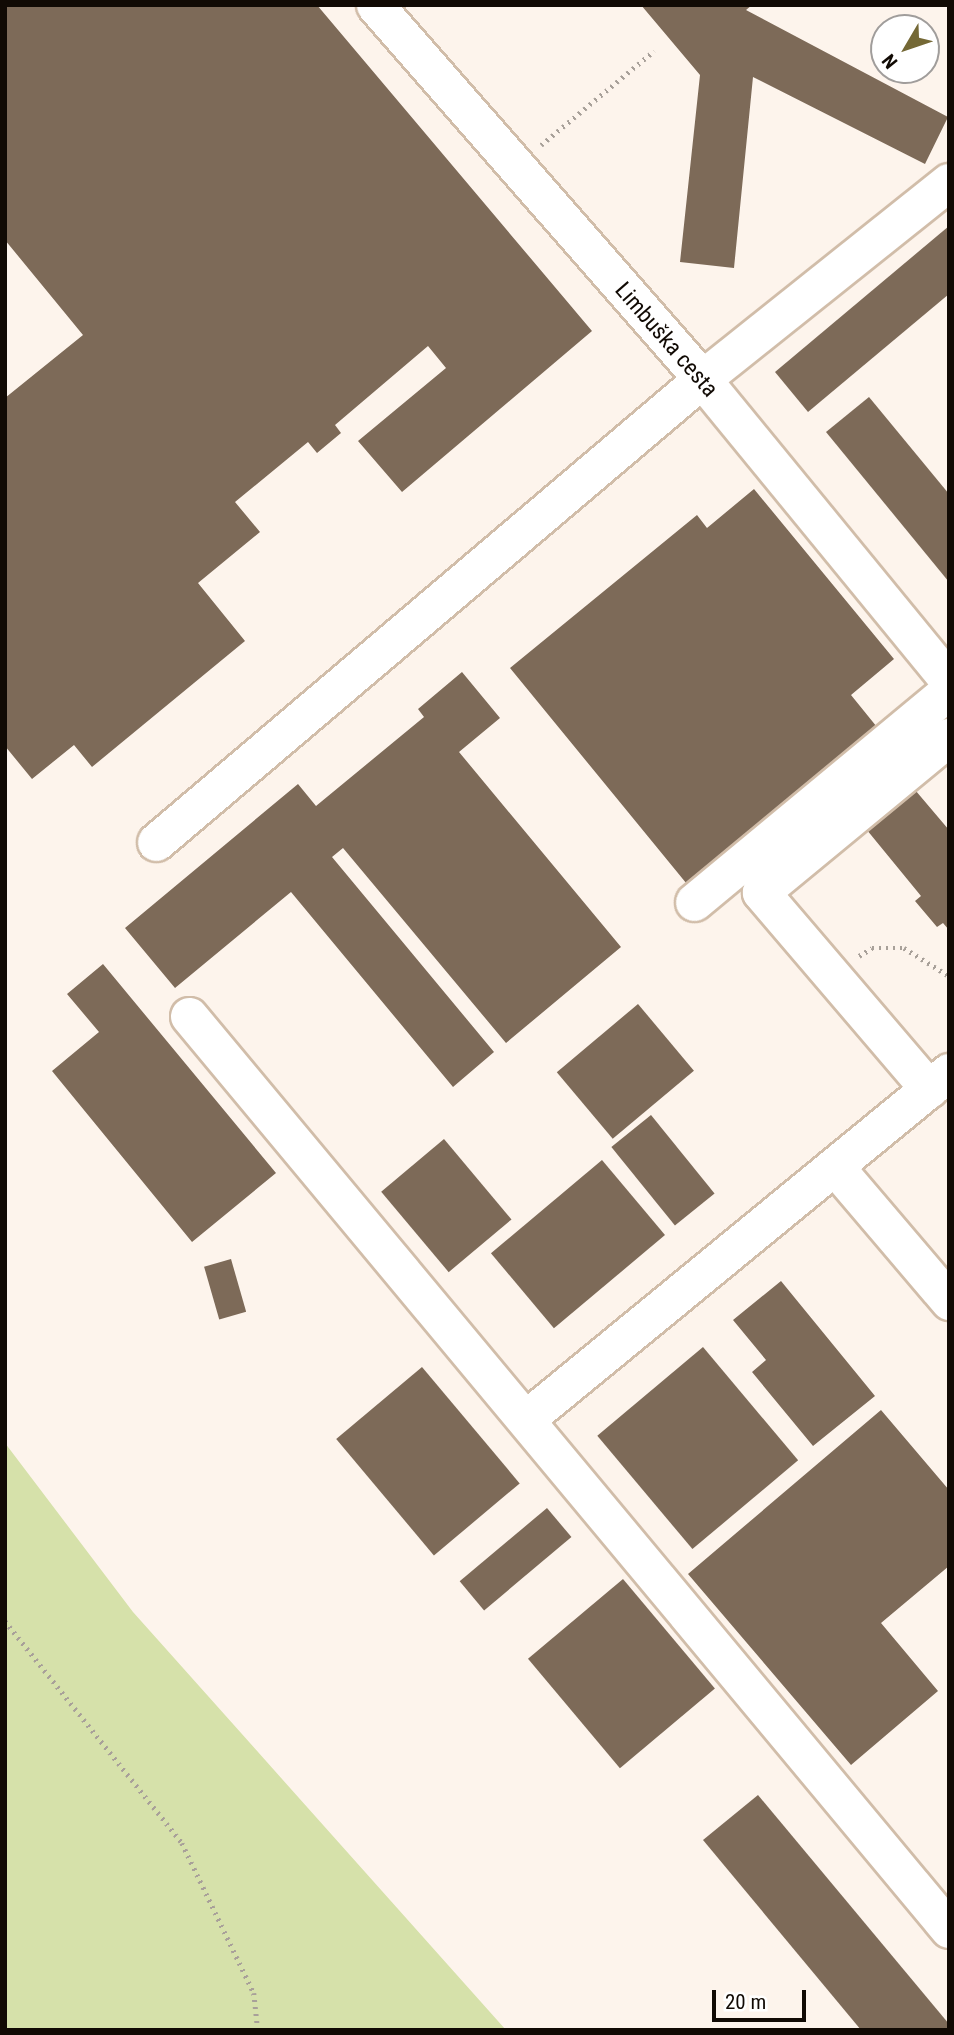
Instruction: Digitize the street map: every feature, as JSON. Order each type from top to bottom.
[{"type":"street","name":"Limbuška cesta","points":[[375,5],[702,379],[949,681]]},
{"type":"street","points":[[156,842],[702,379],[949,181]]},
{"type":"street","points":[[694,902],[949,690]]},
{"type":"street","points":[[527,1418],[836,1168],[939,1080],[834,977],[761,892],[949,737]]},
{"type":"street","points":[[189,1016],[527,1418],[949,1929]]},
{"type":"street","points":[[836,1168],[949,1301]]},
{"type":"path","points":[[516,166],[654,51]]},
{"type":"path","points":[[834,977],[872,948],[888,946],[904,948],[949,976]]},
{"type":"path","points":[[6,1624],[182,1843],[254,1993],[258,2030]]},
{"type":"green space","points":[[5,1443],[133,1612],[506,2030],[5,2030]]},
{"type":"building","points":[[5,5],[317,5],[592,331],[402,492],[358,441],[446,368],[428,346],[335,425],[341,433],[317,453],[308,442],[235,502],[260,532],[198,583],[245,641],[92,767],[74,745],[32,779],[5,746],[5,398],[83,335],[5,240]]},
{"type":"building","points":[[641,5],[752,5],[746,10],[870,76],[870,84],[886,84],[948,117],[925,164],[753,77],[734,268],[680,262],[700,75]]},
{"type":"building","points":[[949,226],[949,294],[808,412],[775,372]]},
{"type":"building","points":[[869,397],[949,494],[949,582],[826,432]]},
{"type":"building","points":[[754,489],[894,659],[851,695],[881,732],[691,889],[510,668],[697,515],[707,528]]},
{"type":"building","points":[[462,672],[500,718],[459,752],[621,947],[506,1043],[343,848],[332,857],[494,1052],[453,1087],[291,892],[175,988],[125,928],[298,784],[316,806],[424,717],[418,709]]},
{"type":"building","points":[[910,784],[949,830],[949,930],[943,923],[937,927],[915,901],[921,896],[862,824]]},
{"type":"building","points":[[103,964],[276,1173],[192,1242],[52,1071],[99,1032],[67,994]]},
{"type":"building","points":[[638,1004],[694,1071],[613,1139],[557,1072]]},
{"type":"building","points":[[651,1115],[715,1193],[675,1226],[611,1147]]},
{"type":"building","points":[[444,1139],[511,1219],[449,1272],[381,1192]]},
{"type":"building","points":[[602,1160],[665,1235],[554,1328],[491,1253]]},
{"type":"building","points":[[231,1259],[246,1312],[219,1320],[204,1267]]},
{"type":"building","points":[[781,1281],[875,1396],[813,1446],[752,1372],[766,1360],[733,1320]]},
{"type":"building","points":[[703,1347],[798,1460],[692,1549],[597,1436]]},
{"type":"building","points":[[422,1367],[520,1483],[434,1555],[336,1439]]},
{"type":"building","points":[[881,1410],[949,1490],[949,1566],[881,1623],[938,1691],[851,1765],[688,1574]]},
{"type":"building","points":[[547,1508],[571,1537],[484,1610],[460,1581]]},
{"type":"building","points":[[623,1579],[715,1689],[620,1768],[528,1659]]},
{"type":"building","points":[[758,1795],[949,2024],[949,2030],[861,2030],[703,1840]]}]
